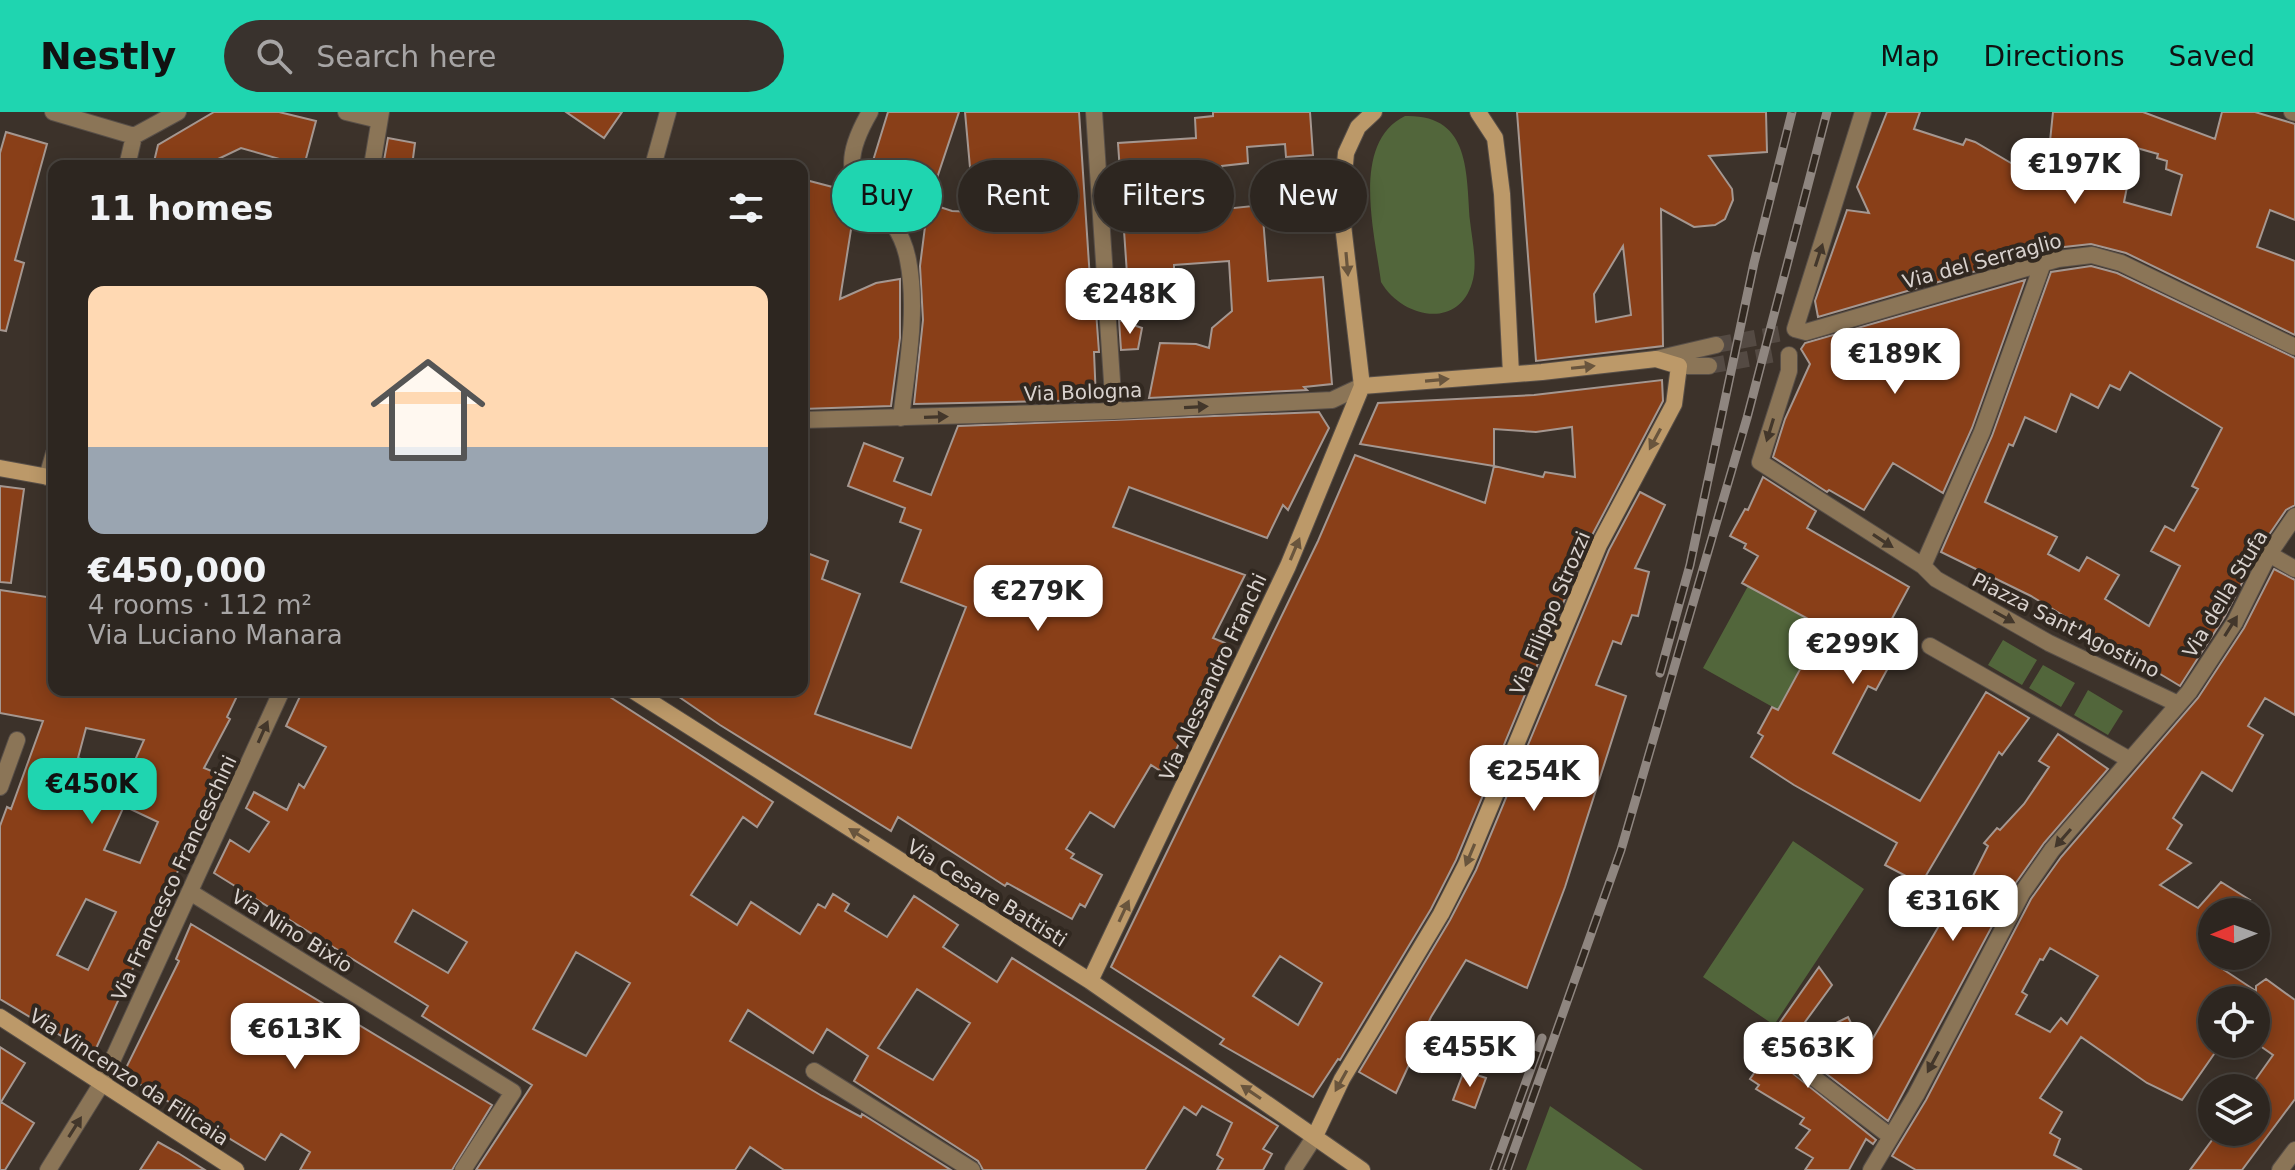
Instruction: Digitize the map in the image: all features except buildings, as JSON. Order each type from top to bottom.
[{"type":"street","points":[[53,112],[134,136],[178,112]]},
{"type":"street","points":[[346,112],[380,116],[373,160]]},
{"type":"street","points":[[655,160],[668,112]]},
{"type":"street","points":[[870,112],[852,148],[850,166],[856,182],[894,221],[908,256],[913,294],[901,418]]},
{"type":"street","points":[[1094,112],[1114,411]]},
{"type":"street","points":[[1374,112],[1358,127],[1346,153],[1341,208],[1362,386],[1656,359],[1716,345]]},
{"type":"street","points":[[1478,112],[1495,138],[1502,194],[1511,374]]},
{"type":"street","points":[[1795,331],[1863,112]]},
{"type":"street","points":[[128,160],[134,136]]},
{"type":"street","name":"Via del Serraglio","points":[[1795,331],[2043,263],[2092,255],[2121,263],[2295,347]]},
{"type":"street","points":[[1923,566],[1982,432],[2043,263]]},
{"type":"street","name":"Piazza Sant'Agostino","points":[[1795,331],[1782,355],[1789,371],[1760,462],[1923,566],[1936,579],[2049,643],[2184,698]]},
{"type":"street","points":[[1656,359],[1679,366],[1709,366]]},
{"type":"street","name":"Via Filippo Strozzi","points":[[1293,1170],[1315,1136],[1342,1079],[1441,914],[1466,865],[1599,545],[1674,404],[1679,366]]},
{"type":"street","name":"Via Bologna","points":[[808,420],[1114,411],[1332,400],[1362,386]]},
{"type":"street","name":"Via Alessandro Franchi","points":[[1090,981],[1288,566],[1362,386]]},
{"type":"street","points":[[0,468],[48,476]]},
{"type":"street","name":"Via della Stufa","points":[[2184,698],[2235,622],[2269,554],[2295,516]]},
{"type":"street","points":[[2269,554],[2295,569]]},
{"type":"street","points":[[1930,646],[2130,760]]},
{"type":"street","name":"Via Francesco Franceschini","points":[[48,1170],[102,1083],[279,696]]},
{"type":"street","name":"Via Cesare Battisti","points":[[641,696],[1090,981],[1362,1170]]},
{"type":"street","points":[[1871,1170],[1916,1095],[2022,893],[2052,850],[2184,698]]},
{"type":"street","points":[[0,787],[17,740]]},
{"type":"street","name":"Via Nino Bixio","points":[[190,892],[513,1092],[463,1170]]},
{"type":"street","name":"Via Vincenzo da Filicaia","points":[[0,1017],[236,1170]]},
{"type":"street","points":[[1775,1048],[1890,1136]]},
{"type":"street","points":[[814,1071],[972,1170]]},
{"type":"street","points":[[2280,1170],[2295,1150]]},
{"type":"green space","points":[[1405,116],[1427,118],[1442,125],[1454,136],[1465,166],[1474,276],[1465,298],[1455,308],[1443,313],[1415,311],[1390,294],[1381,282],[1371,216],[1372,168],[1377,147],[1388,129]]},
{"type":"green space","points":[[1748,586],[1823,627],[1778,710],[1703,668]]},
{"type":"green space","points":[[2003,640],[2037,660],[2022,685],[1988,665]]},
{"type":"green space","points":[[2043,665],[2075,683],[2061,707],[2029,688]]},
{"type":"green space","points":[[2088,690],[2123,711],[2108,735],[2074,715]]},
{"type":"green space","points":[[1793,841],[1864,889],[1774,1025],[1703,977]]},
{"type":"green space","points":[[1550,1106],[1643,1170],[1526,1170]]},
{"type":"tunnel","points":[[1716,345],[1783,333]]},
{"type":"tunnel","points":[[1709,366],[1776,354]]},
{"type":"railway","points":[[1660,673],[1690,565],[1754,263],[1792,112]]},
{"type":"railway","points":[[1507,1170],[1621,850],[1747,418],[1827,112]]},
{"type":"railway","points":[[1494,1170],[1542,1038]]}]
